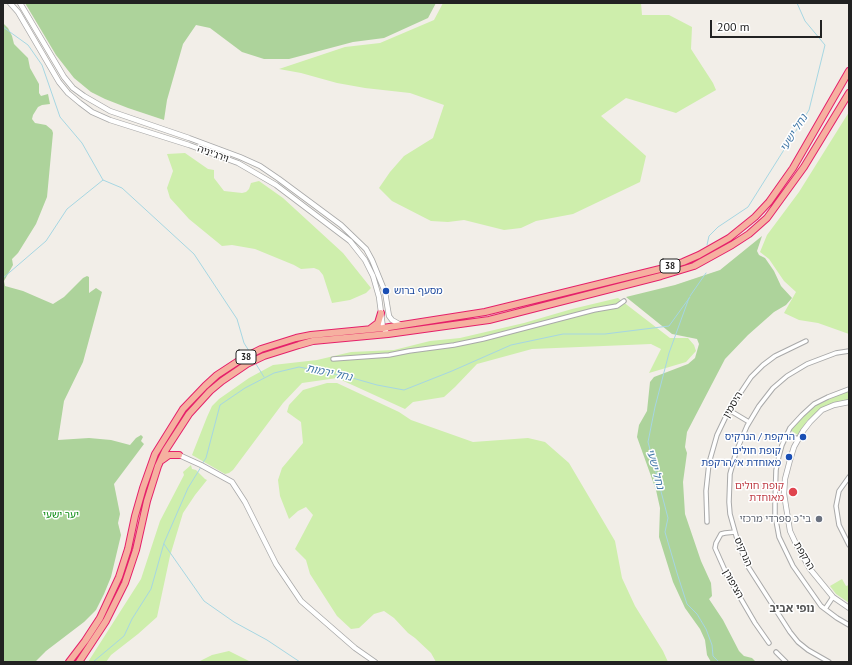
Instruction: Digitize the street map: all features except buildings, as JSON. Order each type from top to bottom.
[{"type":"highway","points":[[830,102],[849,65]]},
{"type":"highway","name":"38","points":[[69,662],[100,618],[119,577],[128,549],[143,488],[155,454],[173,423],[193,398],[217,375],[243,358],[261,349],[311,334],[383,328],[485,312],[660,269],[699,255],[729,238],[755,217],[770,202],[793,168],[849,71]]},
{"type":"highway","name":"38","points":[[79,662],[106,621],[125,583],[136,550],[147,501],[160,461],[173,437],[189,414],[214,388],[235,371],[264,356],[313,341],[388,334],[489,320],[694,266],[749,234],[767,218],[804,167],[849,93]]},
{"type":"highway","points":[[370,329],[378,323],[381,313]]},
{"type":"highway","points":[[173,437],[173,447],[179,455]]},
{"type":"highway","points":[[160,461],[169,456],[179,455]]},
{"type":"street","name":"וירג'יניה","points":[[10,3],[18,12],[59,82],[68,93],[92,112],[110,120],[189,145],[238,163],[276,184],[350,241],[365,260],[376,284],[383,328]]},
{"type":"street","name":"וירג'יניה","points":[[20,3],[64,77],[73,88],[84,96],[110,111],[189,138],[260,166],[341,226],[356,239],[369,254],[385,292],[389,316],[392,320],[403,325]]},
{"type":"street","points":[[333,359],[389,355],[483,340],[594,310],[617,306],[624,302]]},
{"type":"street","points":[[383,328],[388,334]]},
{"type":"street","name":"היסמין","points":[[707,522],[706,491],[709,463],[717,435],[729,410],[751,377],[763,365],[776,356],[806,341]]},
{"type":"street","name":"הנרקיס","points":[[829,662],[808,650],[790,632],[740,550],[729,502],[730,474],[736,452],[749,422],[766,396],[779,382],[806,364],[836,353],[849,351]]},
{"type":"street","points":[[849,389],[814,404],[795,422],[787,434],[782,445],[776,470],[775,502],[777,527],[782,545],[793,566],[814,598],[825,609],[849,625]]},
{"type":"street","name":"הרקפת","points":[[849,402],[834,405],[822,410],[810,422],[798,439],[790,460],[785,483],[785,503],[790,531],[796,546],[810,569],[833,596],[849,608]]},
{"type":"street","points":[[729,410],[749,422]]},
{"type":"street","points":[[787,434],[798,439]]},
{"type":"street","points":[[179,455],[232,482],[245,502],[276,564],[301,601],[356,648],[375,662]]},
{"type":"street","points":[[849,477],[839,491],[836,506],[839,525],[849,546]]},
{"type":"street","name":"הציפורן","points":[[735,532],[725,532],[721,534],[715,548],[727,575],[755,623],[769,643]]},
{"type":"street","points":[[825,609],[833,596]]},
{"type":"street","points":[[776,652],[786,662]]},
{"type":"green space","points":[[25,3],[436,3],[428,18],[384,38],[353,42],[289,59],[264,59],[242,52],[210,28],[196,25],[183,44],[167,100],[164,120],[105,99],[91,92],[74,78],[56,55]]},
{"type":"green space","points":[[443,3],[641,3],[642,15],[669,15],[692,27],[691,49],[716,90],[676,113],[626,98],[601,116],[646,156],[640,182],[573,214],[536,221],[521,228],[504,230],[464,220],[448,222],[431,221],[392,201],[379,188],[404,156],[433,138],[444,105],[410,93],[337,83],[301,73],[279,69],[345,47],[380,43],[434,20]]},
{"type":"green space","name":"יער ישעי","points":[[3,23],[8,28],[14,44],[28,58],[30,68],[39,84],[39,93],[41,96],[48,94],[50,104],[38,107],[32,119],[35,123],[46,125],[52,130],[53,133],[47,197],[36,224],[18,253],[12,259],[13,265],[4,281],[5,286],[23,291],[53,304],[64,297],[83,278],[87,276],[89,277],[89,293],[96,288],[102,292],[83,362],[64,401],[58,440],[89,438],[111,440],[130,445],[141,435],[143,437],[141,441],[144,444],[114,484],[120,514],[118,523],[121,535],[111,577],[96,610],[84,622],[46,651],[35,662],[3,662]]},
{"type":"green space","points":[[849,112],[849,334],[818,323],[799,320],[784,313],[796,292],[784,281],[769,259],[760,252],[767,235],[799,192]]},
{"type":"green space","points":[[185,153],[208,169],[214,170],[214,178],[224,191],[246,192],[251,183],[259,181],[283,198],[343,253],[371,288],[366,293],[350,300],[332,303],[323,275],[319,270],[314,268],[301,269],[255,249],[232,245],[222,246],[189,219],[170,198],[167,188],[173,171],[167,154]]},
{"type":"green space","points":[[762,236],[757,251],[759,255],[765,258],[774,271],[781,286],[792,298],[786,305],[774,312],[748,335],[725,359],[687,432],[685,447],[687,453],[683,482],[685,514],[701,561],[711,583],[712,596],[709,599],[723,620],[739,651],[744,656],[752,658],[756,662],[711,662],[707,655],[705,640],[700,629],[685,608],[673,582],[659,537],[660,508],[656,490],[637,437],[639,425],[647,411],[650,382],[654,377],[688,364],[695,358],[699,344],[697,339],[672,334],[626,297],[675,285],[720,270]]},
{"type":"green space","points":[[618,298],[670,338],[688,338],[694,345],[696,351],[686,362],[649,373],[661,349],[651,344],[532,349],[477,364],[444,397],[413,402],[405,409],[337,378],[302,383],[283,403],[233,470],[229,473],[225,474],[192,455],[212,406],[219,399],[249,378],[273,365],[317,360],[351,352],[394,350],[430,341],[460,338]]},
{"type":"green space","points":[[327,383],[337,383],[399,412],[411,420],[473,442],[528,438],[545,442],[569,463],[615,541],[622,578],[635,606],[663,651],[668,662],[436,662],[431,653],[408,633],[394,618],[384,611],[374,614],[359,628],[351,629],[337,616],[310,574],[306,560],[295,549],[313,515],[306,507],[298,511],[289,519],[280,496],[278,480],[282,468],[303,443],[301,422],[287,412],[289,405],[303,390]]},
{"type":"green space","points":[[849,390],[849,400],[822,409],[816,413],[807,421],[798,435],[790,430],[800,418],[817,405]]},
{"type":"green space","points":[[191,465],[192,469],[196,470],[207,480],[183,513],[170,556],[157,617],[111,655],[106,662],[88,662],[141,579],[160,521],[184,475],[183,472]]},
{"type":"green space","points":[[842,579],[846,586],[849,585],[849,603],[836,594],[830,586]]},
{"type":"green space","points":[[229,651],[251,662],[198,662],[212,655]]},
{"type":"waterway","name":"נחל ישעי","points":[[707,245],[709,236],[718,227],[748,207],[809,110],[825,45],[805,21],[797,3]]},
{"type":"waterway","points":[[3,27],[28,45],[42,65],[60,117],[82,143],[103,180]]},
{"type":"waterway","points":[[3,278],[46,241],[67,209],[103,180],[122,188],[194,254],[237,319],[244,343],[249,351]]},
{"type":"waterway","name":"נחל ישעי","points":[[690,296],[706,273]]},
{"type":"waterway","name":"נחל ירמות","points":[[202,464],[206,458],[220,405],[245,388],[274,373],[299,367],[404,390],[511,345],[563,334],[605,334],[669,326],[690,297]]},
{"type":"waterway","name":"נחל ישעי","points":[[689,298],[669,353],[655,407],[648,442],[668,518],[665,532],[687,604],[697,614],[706,629],[712,645],[713,656],[719,662]]},
{"type":"waterway","points":[[256,364],[264,377]]},
{"type":"waterway","name":"נחל ירמות","points":[[93,662],[124,636],[132,619],[151,589],[164,543],[188,488],[201,467]]},
{"type":"waterway","points":[[164,544],[204,601],[234,622],[267,640],[300,662]]},
{"type":"place","name":"מסעף ברוש","points":[[386,291]]},
{"type":"place","name":"הרקפת / הנרקיס","points":[[803,437]]},
{"type":"place","name":"קופת חולים מאוחדת א׳/הרקפת","points":[[789,457]]},
{"type":"place","name":"קופת חולים מאוחדת","points":[[793,492]]},
{"type":"place","name":"בי\"כ ספרדי מרכזי","points":[[819,519]]},
{"type":"district","name":"נופי אביב","points":[[792,609]]}]
